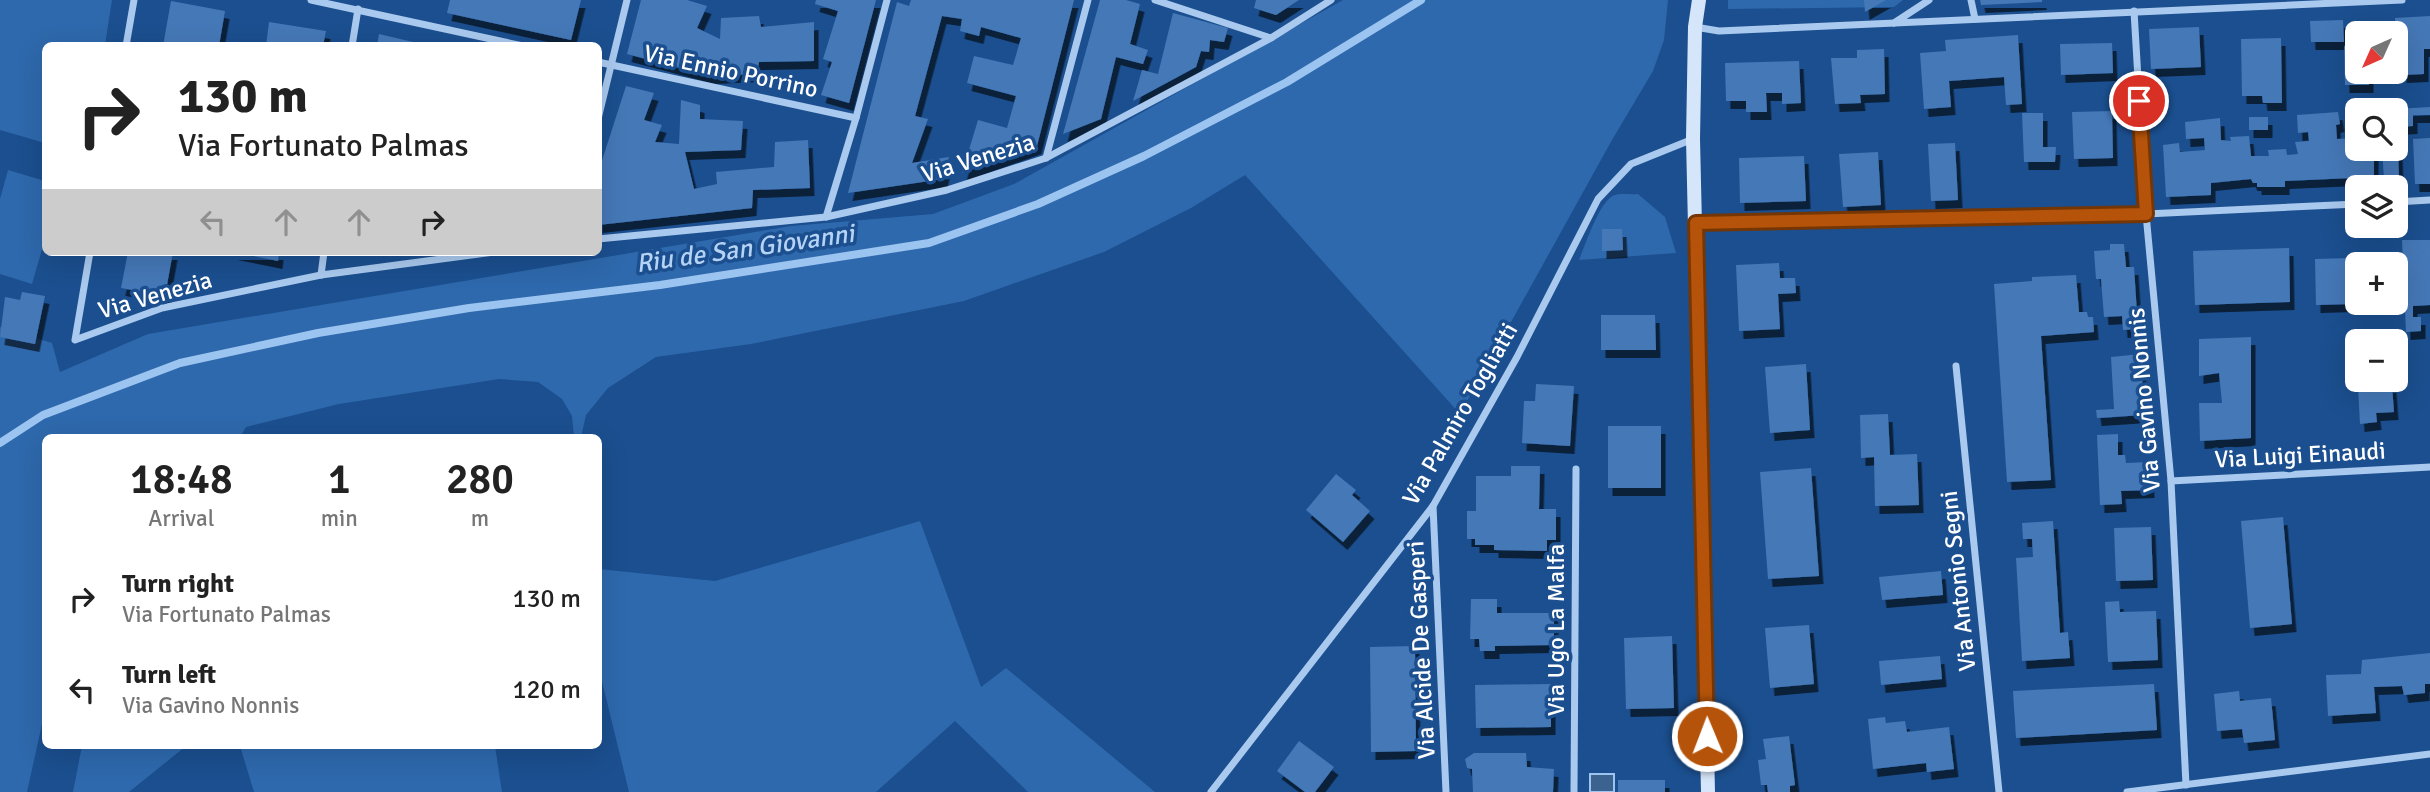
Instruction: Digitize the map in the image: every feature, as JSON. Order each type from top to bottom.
[{"type":"street","points":[[127,42],[134,0]]},
{"type":"street","points":[[312,0],[505,42]]},
{"type":"street","points":[[602,104],[627,0]]},
{"type":"street","points":[[826,217],[887,0]]},
{"type":"street","points":[[1046,158],[1088,0]]},
{"type":"street","points":[[1155,0],[1270,38]]},
{"type":"street","name":"Via Venezia","points":[[602,239],[826,217],[947,190],[1046,158],[1270,38],[1331,0]]},
{"type":"street","points":[[1689,0],[1695,27]]},
{"type":"street","points":[[1699,0],[1695,27],[1693,139],[1708,792]]},
{"type":"street","points":[[1894,23],[1929,0]]},
{"type":"street","points":[[1971,0],[1975,19]]},
{"type":"street","points":[[1695,27],[1711,31],[2402,0]]},
{"type":"street","points":[[353,42],[358,9]]},
{"type":"street","name":"Via Gavino Nonnis","points":[[2134,12],[2146,214],[2171,481],[2186,785]]},
{"type":"street","name":"Via Ennio Porrino","points":[[602,63],[856,118]]},
{"type":"street","name":"Via Palmiro Togliatti","points":[[1211,792],[1433,506],[1517,357],[1598,199],[1631,164],[1693,139]]},
{"type":"street","points":[[2408,201],[2430,200]]},
{"type":"street","points":[[1696,223],[2146,214],[2345,205]]},
{"type":"street","name":"Via Venezia","points":[[89,256],[75,340],[162,308],[321,275],[464,256]]},
{"type":"street","points":[[321,275],[323,256]]},
{"type":"street","name":"Via Antonio Segni","points":[[1956,366],[1999,792]]},
{"type":"street","name":"Via Luigi Einaudi","points":[[2171,481],[2430,467]]},
{"type":"street","name":"Via Ugo La Malfa","points":[[1574,792],[1576,469]]},
{"type":"street","name":"Via Alcide De Gasperi","points":[[1433,506],[1446,792]]},
{"type":"street","points":[[2127,792],[2430,754]]},
{"type":"shaded area","points":[[0,0],[112,0],[105,42],[42,42],[42,142],[0,130]]},
{"type":"shaded area","points":[[1343,0],[1668,0],[1664,40],[1653,71],[1460,414],[1245,175],[1191,208],[1104,252],[964,301],[751,344],[656,357],[608,388],[586,415],[582,434],[574,434],[572,416],[562,399],[538,382],[499,379],[339,404],[246,427],[242,434],[42,434],[42,724],[27,792],[0,792],[0,327],[52,343],[60,372],[148,334],[791,226],[933,214],[1014,184]]},
{"type":"shaded area","points":[[1728,0],[1903,0],[1894,7],[1728,9]]},
{"type":"shaded area","points":[[8,170],[42,180],[42,249],[32,284],[0,274],[0,199]]},
{"type":"shaded area","points":[[1617,194],[1638,194],[1665,217],[1676,253],[1579,260],[1589,234],[1609,198]]},
{"type":"shaded area","points":[[920,521],[981,687],[1006,668],[1155,792],[1028,792],[955,721],[876,792],[629,792],[602,681],[602,569],[715,581]]},
{"type":"shaded area","points":[[81,749],[182,749],[129,792],[73,792]]},
{"type":"shaded area","points":[[241,749],[495,749],[502,792],[254,792]]},
{"type":"shaded area","points":[[1590,774],[1614,774],[1614,792],[1590,792]]},
{"type":"building","points":[[450,0],[581,0],[571,40],[447,13]]},
{"type":"building","points":[[641,0],[687,0],[707,6],[697,28],[720,39],[721,18],[759,16],[761,27],[814,22],[814,61],[759,62],[757,74],[710,76],[627,54]]},
{"type":"building","points":[[816,0],[876,0],[849,103],[821,95],[832,62],[823,59],[838,11],[815,4]]},
{"type":"building","points":[[911,0],[1074,0],[1037,146],[962,173],[978,120],[1007,128],[1016,96],[967,83],[974,56],[1013,65],[1021,38],[981,27],[979,36],[960,31],[962,19],[942,16],[915,116],[928,119],[912,163],[949,157],[943,179],[848,193],[897,2],[909,6]]},
{"type":"building","points":[[1100,0],[1126,0],[1140,4],[1130,44],[1148,50],[1143,64],[1116,57],[1101,119],[1063,134]]},
{"type":"building","points":[[1256,0],[1299,0],[1276,15],[1254,8]]},
{"type":"building","points":[[1864,0],[1886,0],[1865,12]]},
{"type":"building","points":[[1980,0],[2042,0],[2042,2],[1981,5]]},
{"type":"building","points":[[171,1],[225,11],[220,42],[164,42]]},
{"type":"building","points":[[1173,13],[1228,28],[1224,42],[1210,40],[1209,52],[1201,51],[1196,67],[1133,101],[1142,70],[1158,74]]},
{"type":"building","points":[[2430,16],[2430,49],[2424,49],[2424,74],[2408,75],[2408,21],[2395,21],[2395,18]]},
{"type":"building","points":[[2343,20],[2344,42],[2311,42],[2310,21]]},
{"type":"building","points":[[269,22],[326,31],[324,42],[266,42]]},
{"type":"building","points":[[2199,27],[2201,67],[2151,69],[2149,29]]},
{"type":"building","points":[[379,34],[413,42],[378,42]]},
{"type":"building","points":[[2018,35],[2022,104],[2006,105],[2004,77],[1949,81],[1951,107],[1924,109],[1920,53],[1946,51],[1945,40]]},
{"type":"building","points":[[2281,38],[2282,103],[2263,103],[2262,96],[2242,96],[2241,39]]},
{"type":"building","points":[[2112,43],[2113,73],[2061,75],[2060,44]]},
{"type":"building","points":[[2344,46],[2345,84],[2369,85],[2345,85]]},
{"type":"building","points":[[1884,49],[1885,94],[1860,95],[1861,103],[1835,104],[1831,58],[1857,58],[1857,50]]},
{"type":"building","points":[[1799,61],[1801,103],[1782,104],[1782,93],[1766,93],[1767,112],[1746,112],[1746,101],[1726,101],[1725,63]]},
{"type":"building","points":[[626,86],[654,93],[644,120],[662,125],[655,142],[679,144],[681,100],[700,105],[700,119],[743,121],[741,150],[685,152],[694,189],[717,184],[716,172],[774,167],[775,142],[808,140],[810,188],[753,190],[752,208],[602,225],[602,161]]},
{"type":"building","points":[[2430,107],[2430,115],[2413,115],[2413,126],[2408,126],[2408,108]]},
{"type":"building","points":[[2112,111],[2113,158],[2074,159],[2072,112]]},
{"type":"building","points":[[2338,112],[2340,124],[2336,125],[2337,139],[2345,139],[2345,161],[2374,161],[2374,175],[2285,181],[2285,187],[2257,187],[2257,183],[2253,183],[2251,179],[2211,183],[2211,195],[2166,197],[2163,145],[2179,143],[2180,152],[2205,150],[2204,138],[2186,139],[2185,122],[2220,118],[2221,140],[2231,141],[2230,137],[2249,136],[2251,156],[2269,156],[2268,150],[2286,149],[2287,155],[2298,154],[2295,142],[2309,141],[2308,132],[2298,133],[2297,115]]},
{"type":"building","points":[[2022,113],[2043,113],[2043,147],[2056,147],[2055,162],[2024,162]]},
{"type":"building","points":[[2249,117],[2268,117],[2268,130],[2249,130]]},
{"type":"building","points":[[2430,138],[2430,184],[2415,184],[2413,139]]},
{"type":"building","points":[[1955,143],[1958,200],[1931,201],[1928,144]]},
{"type":"building","points":[[1878,152],[1881,205],[1843,207],[1839,154]]},
{"type":"building","points":[[1804,156],[1806,201],[1740,203],[1739,158]]},
{"type":"building","points":[[2383,161],[2398,161],[2399,175],[2384,175]]},
{"type":"building","points":[[1602,229],[1622,229],[1623,250],[1602,251]]},
{"type":"building","points":[[2402,240],[2430,240],[2430,305],[2413,306],[2413,317],[2421,317],[2421,331],[2408,332],[2406,329],[2408,252],[2403,252]]},
{"type":"building","points":[[2110,244],[2124,244],[2126,267],[2134,267],[2138,329],[2123,330],[2122,316],[2104,317],[2101,279],[2096,279],[2094,251],[2110,250]]},
{"type":"building","points":[[2289,248],[2290,302],[2195,305],[2193,251]]},
{"type":"building","points":[[127,256],[172,256],[165,296],[121,288]]},
{"type":"building","points":[[253,256],[279,256],[278,261]]},
{"type":"building","points":[[2345,258],[2345,304],[2316,305],[2315,259]]},
{"type":"building","points":[[1779,263],[1780,278],[1795,278],[1796,293],[1778,294],[1780,329],[1739,331],[1736,265]]},
{"type":"building","points":[[2076,275],[2079,312],[2087,312],[2088,317],[2093,317],[2094,332],[2041,336],[2051,480],[2007,482],[1994,284],[2032,281],[2032,277]]},
{"type":"building","points":[[22,292],[45,296],[35,344],[0,337],[5,297],[20,300]]},
{"type":"building","points":[[1601,315],[1655,315],[1656,350],[1601,350]]},
{"type":"building","points":[[2251,337],[2251,438],[2200,441],[2199,403],[2222,403],[2219,373],[2199,376],[2199,339]]},
{"type":"building","points":[[2141,354],[2144,415],[2097,418],[2096,410],[2114,409],[2111,357]]},
{"type":"building","points":[[1806,364],[1810,430],[1770,433],[1765,367]]},
{"type":"building","points":[[1536,384],[1574,386],[1570,446],[1522,443],[1524,401],[1535,401]]},
{"type":"building","points":[[2358,392],[2393,392],[2394,412],[2376,413],[2377,422],[2360,424]]},
{"type":"building","points":[[1888,414],[1890,455],[1917,454],[1919,505],[1875,506],[1874,457],[1861,458],[1860,415]]},
{"type":"building","points":[[1608,426],[1661,426],[1661,488],[1608,488]]},
{"type":"building","points":[[2118,434],[2118,455],[2125,455],[2126,463],[2149,462],[2150,490],[2121,491],[2122,504],[2100,505],[2097,435]]},
{"type":"building","points":[[1511,466],[1540,466],[1539,509],[1556,509],[1556,540],[1547,540],[1547,551],[1494,550],[1494,545],[1475,545],[1475,539],[1467,539],[1467,511],[1476,511],[1476,476],[1511,476]]},
{"type":"building","points":[[1811,468],[1819,576],[1768,579],[1760,472]]},
{"type":"building","points":[[1336,474],[1356,490],[1352,495],[1370,511],[1343,542],[1306,510]]},
{"type":"building","points":[[2283,517],[2292,624],[2250,628],[2241,521]]},
{"type":"building","points":[[2053,521],[2060,633],[2068,632],[2070,658],[2022,661],[2016,558],[2033,557],[2032,539],[2023,539],[2022,523]]},
{"type":"building","points":[[2151,527],[2153,580],[2116,581],[2114,528]]},
{"type":"building","points":[[1941,571],[1943,595],[1882,600],[1879,577]]},
{"type":"building","points":[[1471,599],[1497,599],[1497,613],[1554,613],[1554,645],[1495,646],[1495,651],[1480,651],[1479,639],[1470,639]]},
{"type":"building","points":[[2119,601],[2120,612],[2156,611],[2158,660],[2108,662],[2105,602]]},
{"type":"building","points":[[1809,625],[1814,684],[1770,688],[1765,628]]},
{"type":"building","points":[[1672,636],[1674,708],[1626,709],[1624,638]]},
{"type":"building","points":[[1415,646],[1416,751],[1371,752],[1370,647]]},
{"type":"building","points":[[2430,653],[2430,684],[2425,684],[2425,693],[2404,695],[2402,686],[2374,687],[2376,713],[2328,716],[2326,675],[2361,674],[2362,660]]},
{"type":"building","points":[[1940,656],[1942,679],[1881,685],[1879,661]]},
{"type":"building","points":[[1551,684],[1551,727],[1476,728],[1475,685]]},
{"type":"building","points":[[2154,684],[2157,730],[2016,738],[2013,691]]},
{"type":"building","points":[[2239,691],[2240,701],[2271,698],[2275,740],[2244,743],[2242,729],[2217,731],[2214,694]]},
{"type":"building","points":[[1885,717],[1886,723],[1905,721],[1907,732],[1949,727],[1954,769],[1927,772],[1926,763],[1873,769],[1868,719]]},
{"type":"building","points":[[1789,736],[1795,785],[1790,786],[1790,792],[1768,792],[1767,785],[1761,785],[1758,760],[1766,759],[1763,739]]},
{"type":"building","points":[[1299,741],[1334,767],[1315,792],[1305,792],[1277,771]]},
{"type":"building","points":[[1474,753],[1526,753],[1527,767],[1554,769],[1553,792],[1473,792],[1472,769],[1467,768],[1465,759]]},
{"type":"building","points":[[1618,780],[1665,780],[1665,792],[1618,792]]},
{"type":"waterway","name":"Riu de San Giovanni","points":[[0,443],[43,415],[180,363],[318,333],[469,308],[660,285],[929,243],[1038,204],[1144,156],[1287,82],[1421,0]]},
{"type":"route","points":[[1707,736],[1696,223],[2146,214],[2139,101]]}]
